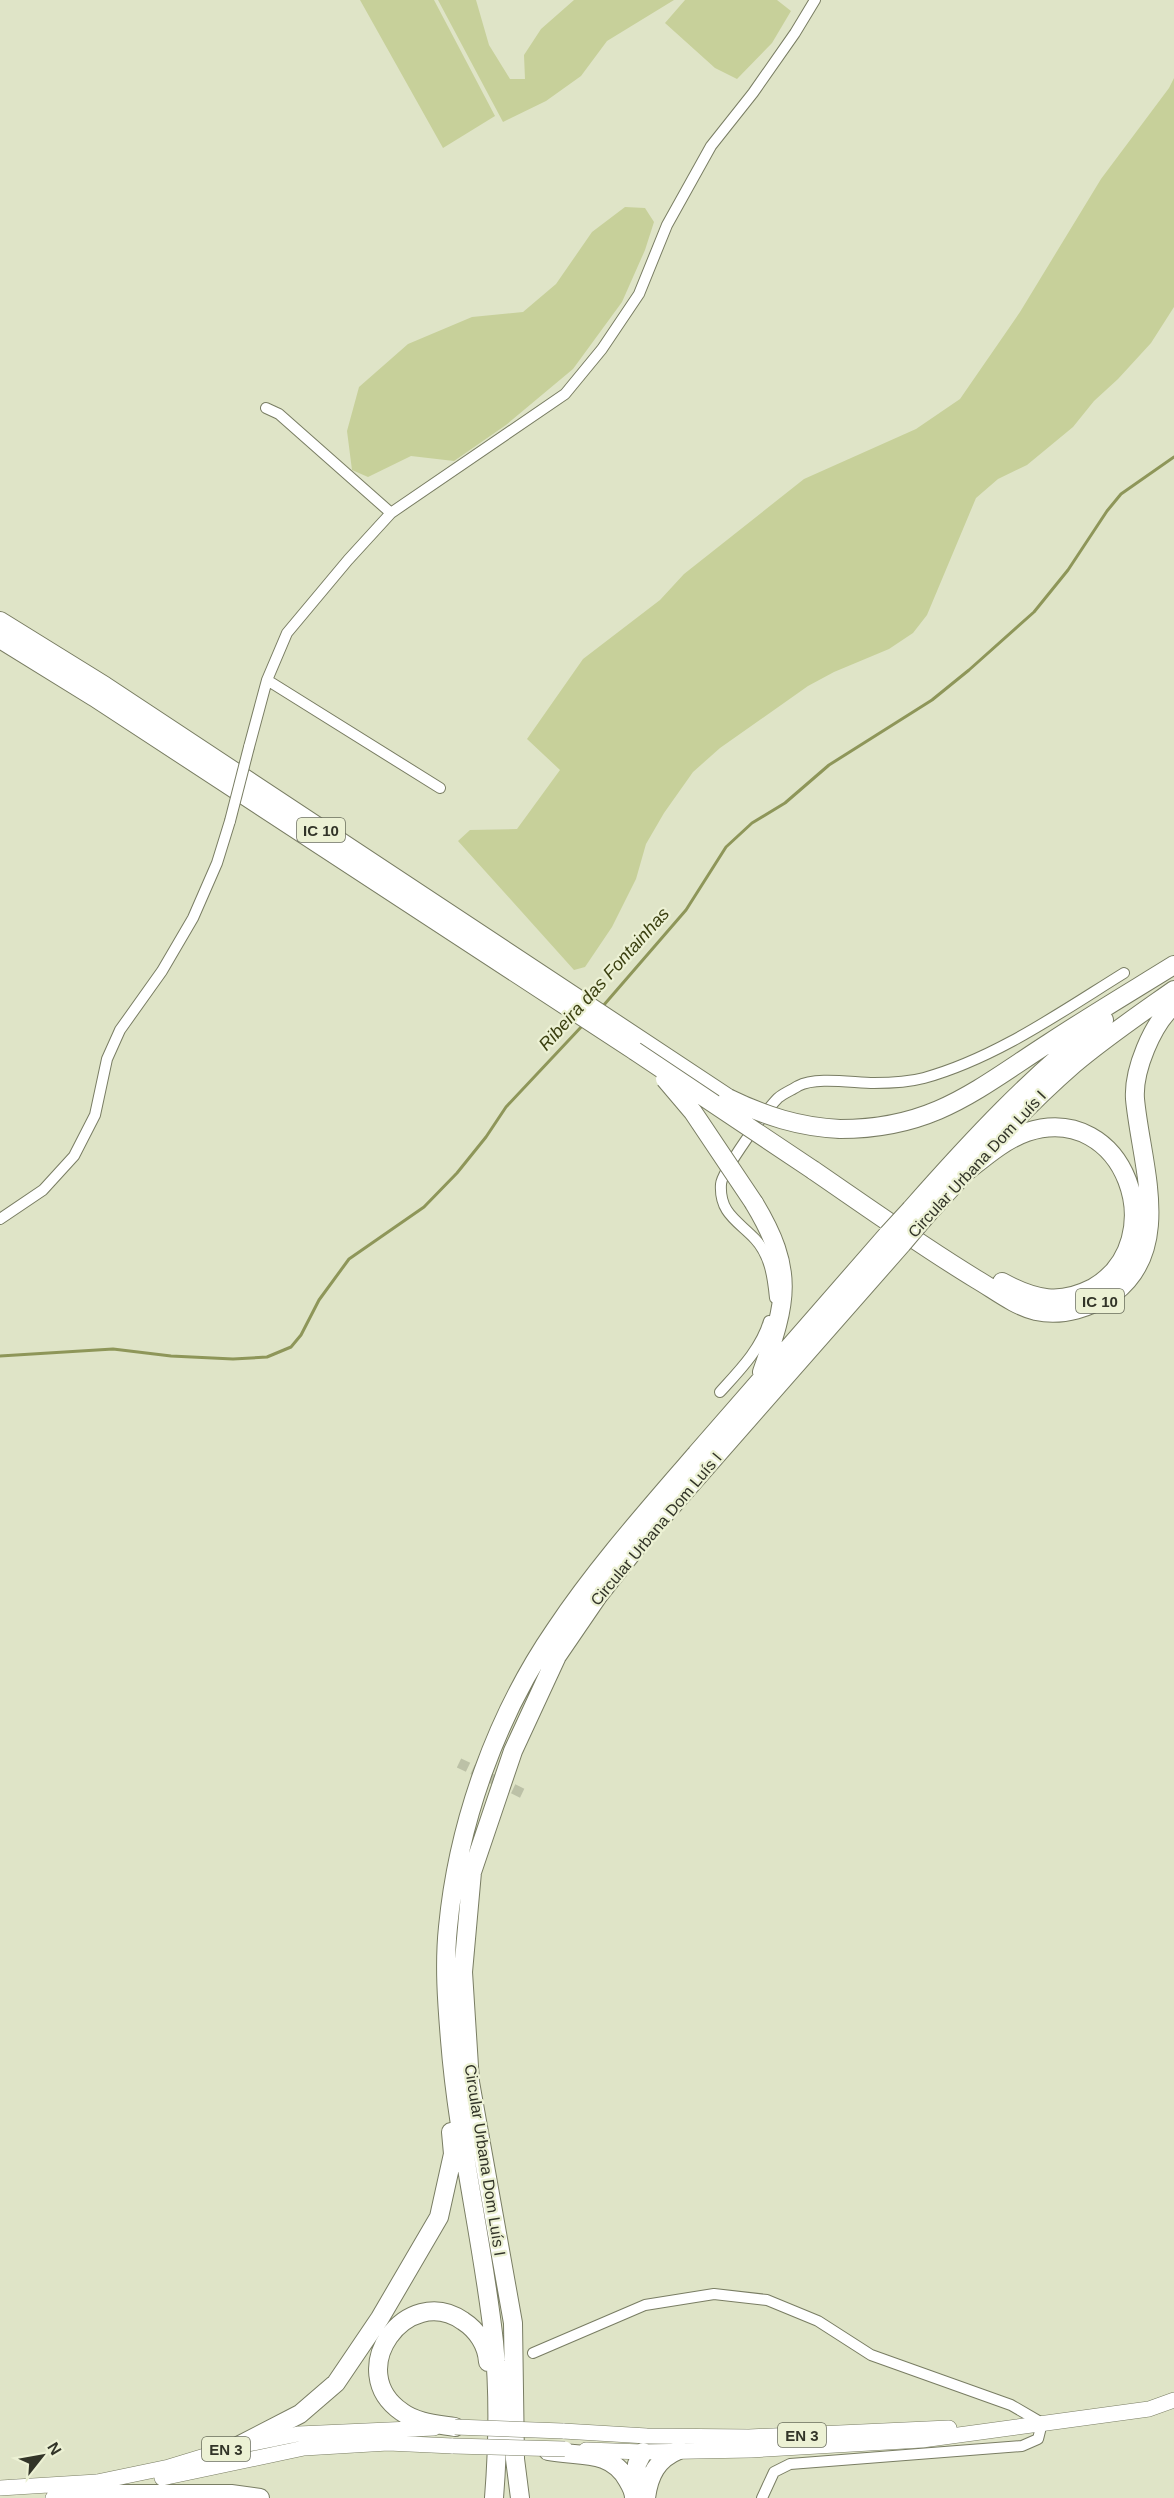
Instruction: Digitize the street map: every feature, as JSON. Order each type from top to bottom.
[{"type":"highway","name":"IC 10","points":[[0,621],[105,686],[346,848],[538,971],[728,1098],[946,1261],[1010,1300],[1036,1311],[1064,1313],[1095,1304],[1121,1288],[1143,1263],[1152,1239],[1156,1207],[1135,1098],[1140,1062],[1155,1029],[1174,1005]]},
{"type":"highway","name":"IC 10","points":[[0,639],[104,704],[495,962],[984,1272],[1017,1290],[1048,1300],[1077,1296],[1104,1283],[1123,1266],[1135,1245],[1142,1212],[1137,1186],[1116,1154],[1086,1133],[1059,1128],[1027,1132],[992,1151],[966,1172]]},
{"type":"highway","name":"IC 10","points":[[728,1098],[782,1121],[810,1127],[840,1129],[885,1126],[942,1110],[978,1090],[1084,1020],[1174,965]]},
{"type":"highway","name":"Circular Urbana Dom Luís I","points":[[517,2475],[513,2323],[470,2082],[463,1972],[472,1872],[513,1751],[564,1646],[598,1596],[643,1539],[917,1213],[968,1145],[1030,1083],[1091,1030],[1174,965]]},
{"type":"highway","name":"Circular Urbana Dom Luís I","points":[[917,1213],[966,1172],[1006,1128],[1074,1064],[1174,990]]},
{"type":"highway","name":"IC 10","points":[[635,1051],[684,1100],[754,1203],[775,1241],[783,1274],[784,1292],[778,1325],[759,1382]]},
{"type":"highway","name":"Circular Urbana Dom Luís I","points":[[496,2423],[494,2344],[458,2116],[446,1978],[454,1876],[472,1807],[502,1726],[526,1678],[584,1589],[759,1382],[895,1239]]},
{"type":"highway","points":[[238,2446],[300,2414],[336,2382],[380,2318],[439,2217],[453,2154],[447,2093],[446,1978]]},
{"type":"highway","points":[[455,2427],[428,2422],[402,2413],[388,2399],[379,2380],[378,2358],[386,2339],[402,2321],[413,2316],[429,2312],[445,2312],[463,2321],[478,2335],[488,2359],[491,2403],[496,2423],[494,2498]]},
{"type":"highway","points":[[532,2448],[607,2459],[623,2472],[638,2497]]},
{"type":"highway","points":[[638,2497],[650,2474],[670,2454],[680,2450]]},
{"type":"highway","points":[[643,2452],[650,2474]]},
{"type":"highway","points":[[638,2497],[637,2464],[643,2452]]},
{"type":"highway","points":[[515,2498],[517,2475]]},
{"type":"highway","points":[[517,2475],[520,2498]]},
{"type":"highway","points":[[96,2494],[231,2494],[260,2498]]},
{"type":"main road","name":"EN 3","points":[[53,2498],[96,2494],[304,2448],[388,2443],[643,2452],[751,2450],[922,2440],[1149,2409],[1174,2400]]},
{"type":"main road","name":"EN 3","points":[[0,2488],[97,2482],[169,2466],[238,2446],[297,2434],[455,2427],[725,2437],[1042,2423]]},
{"type":"main road","points":[[625,2435],[638,2443],[643,2452],[658,2442],[709,2442],[725,2437]]},
{"type":"street","points":[[0,1219],[43,1191],[74,1155],[95,1115],[107,1059],[120,1030],[162,970],[193,918],[217,863],[267,680],[287,633],[391,513],[565,394],[602,349],[639,294],[667,225],[711,146],[759,84],[815,0]]},
{"type":"street","points":[[266,408],[279,414],[391,513]]},
{"type":"street","points":[[267,680],[440,788]]},
{"type":"street","points":[[720,1392],[744,1366],[766,1333],[775,1298],[771,1267],[756,1240],[733,1220],[722,1205],[721,1182],[745,1142],[779,1098],[801,1084],[843,1080],[875,1083],[922,1078],[964,1064],[1027,1032],[1124,973]]},
{"type":"street","points":[[532,2353],[645,2305],[714,2294],[767,2300],[818,2320],[871,2355],[1011,2405],[1042,2423],[1038,2439],[1022,2446],[790,2464],[774,2472],[762,2498]]},
{"type":"green space","points":[[360,0],[434,0],[495,116],[443,148]]},
{"type":"green space","points":[[438,0],[476,0],[489,45],[510,79],[525,79],[524,55],[541,29],[574,0],[674,0],[607,41],[581,76],[546,101],[503,122]]},
{"type":"green space","points":[[685,0],[777,0],[791,11],[772,43],[737,79],[715,68],[665,23]]},
{"type":"green space","points":[[1174,78],[1174,307],[1151,343],[1094,401],[1073,427],[1027,465],[998,479],[976,498],[927,615],[913,633],[889,649],[834,672],[808,686],[720,748],[693,772],[664,813],[646,844],[636,879],[612,927],[585,967],[574,970],[458,841],[470,830],[517,829],[560,770],[527,739],[583,659],[660,600],[684,574],[804,479],[916,429],[960,399],[1020,312],[1101,179],[1169,88]]},
{"type":"green space","points":[[625,207],[645,208],[654,222],[645,250],[622,302],[573,369],[506,425],[454,461],[411,456],[368,477],[352,470],[347,431],[359,387],[408,344],[472,317],[523,312],[556,284],[592,232]]},
{"type":"waterway","name":"Ribeira das Fontainhas","points":[[603,1006],[686,910],[726,847],[752,823],[785,803],[829,765],[932,700],[969,670],[1034,612],[1068,570],[1121,494],[1174,457]]},
{"type":"waterway","name":"Ribeira das Fontainhas","points":[[0,1356],[113,1349],[171,1356],[233,1359],[267,1357],[291,1347],[301,1335],[319,1300],[349,1259],[424,1207],[457,1173],[486,1137],[506,1107],[583,1025]]},
{"type":"tunnel","points":[[459,1763],[526,1795]]}]
